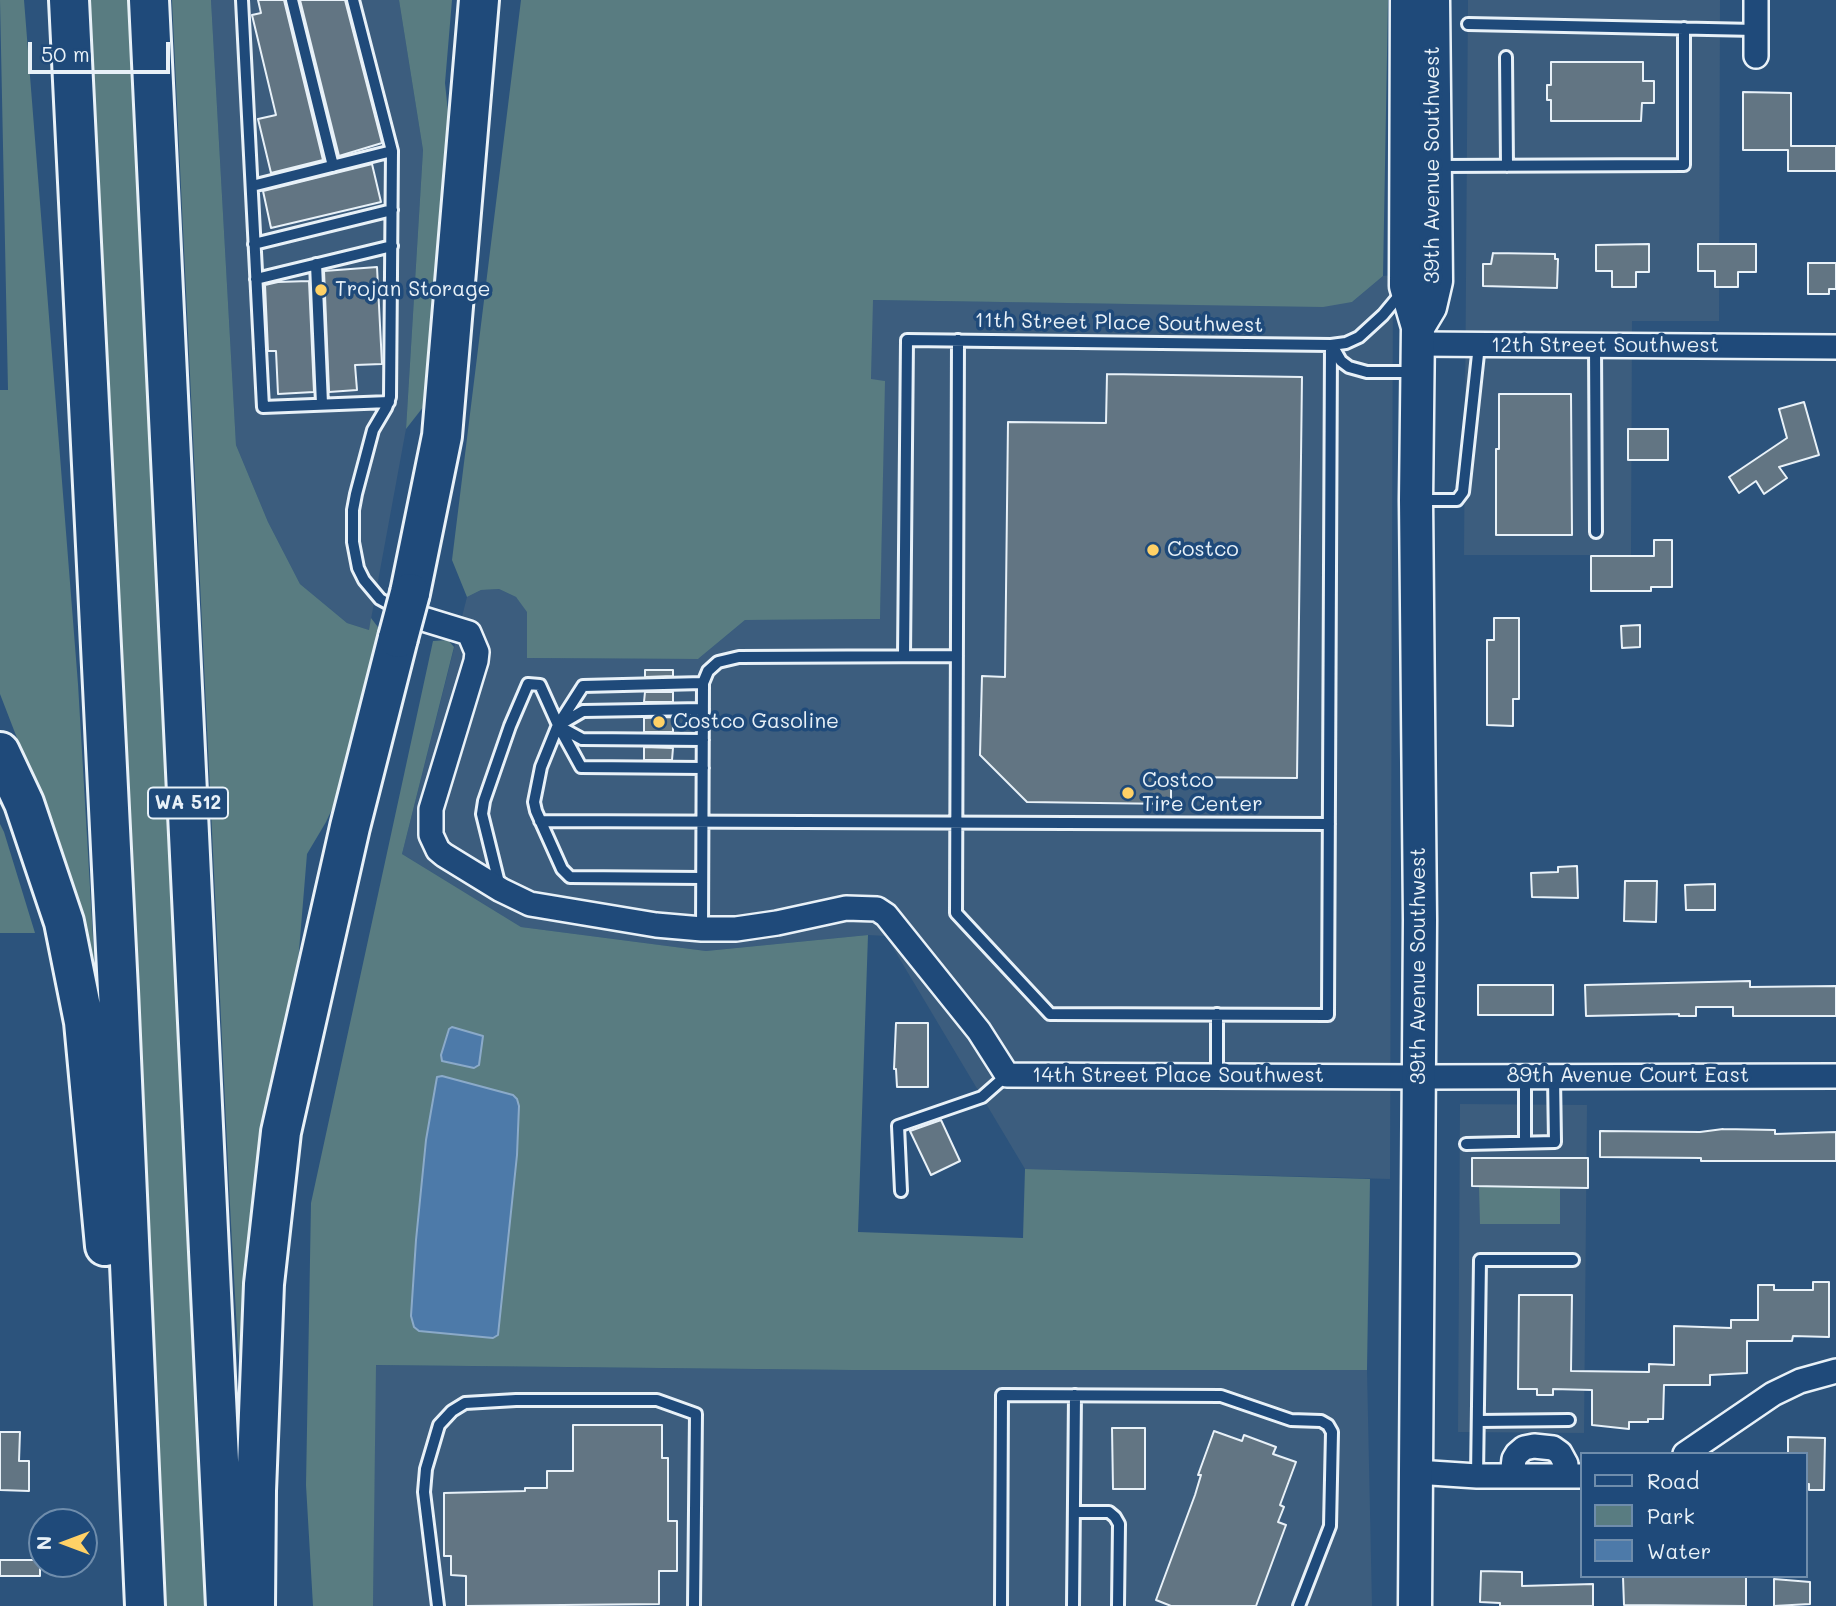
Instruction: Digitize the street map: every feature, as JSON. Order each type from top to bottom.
[{"type":"highway","points":[[69,0],[119,1004],[145,1606]]},
{"type":"highway","name":"WA 512","points":[[149,0],[226,1606]]},
{"type":"highway","points":[[255,1606],[256,1491],[264,1284],[281,1132],[350,827],[410,616],[442,436],[479,0]]},
{"type":"highway","points":[[0,752],[24,803],[64,922],[84,1021],[136,1606]]},
{"type":"main road","name":"39th Avenue Southwest","points":[[1407,0],[1406,286],[1418,348],[1416,500],[1420,919],[1415,1606]]},
{"type":"main road","name":"39th Avenue Southwest","points":[[1418,348],[1436,281],[1433,0]]},
{"type":"street","points":[[1756,0],[1756,56]]},
{"type":"street","name":"12th Street Southwest","points":[[1418,348],[1479,345],[1836,347]]},
{"type":"street","name":"14th Street Place Southwest","points":[[410,616],[469,633],[477,652],[432,799],[430,835],[438,850],[501,890],[530,904],[656,925],[702,929],[756,927],[846,908],[877,909],[886,915],[979,1031],[1007,1075],[1419,1077]]},
{"type":"street","name":"89th Avenue Court East","points":[[1419,1077],[1836,1076]]},
{"type":"street","points":[[1688,1452],[1773,1394],[1800,1381],[1836,1371]]},
{"type":"street","points":[[1416,1472],[1477,1476],[1574,1476]]},
{"type":"lane","points":[[242,0],[263,407],[389,401]]},
{"type":"lane","points":[[292,0],[333,166]]},
{"type":"lane","name":"14th Street Place Southwest","points":[[353,0],[393,151],[389,401],[375,424],[356,494],[353,542],[358,568],[371,591],[387,604],[410,616]]},
{"type":"lane","points":[[1468,24],[1756,30]]},
{"type":"lane","points":[[1434,166],[1684,165],[1684,28]]},
{"type":"lane","points":[[1506,57],[1507,166]]},
{"type":"lane","points":[[252,186],[393,151]]},
{"type":"lane","points":[[254,244],[392,210]]},
{"type":"lane","points":[[256,279],[392,246]]},
{"type":"lane","points":[[316,264],[321,404]]},
{"type":"lane","name":"11th Street Place Southwest","points":[[904,656],[907,340],[1331,345],[1346,343],[1371,328],[1406,286]]},
{"type":"lane","points":[[958,340],[956,914],[1050,1014],[1328,1015],[1331,345]]},
{"type":"lane","points":[[1331,345],[1341,361],[1349,367],[1367,372],[1418,348]]},
{"type":"lane","points":[[1416,500],[1457,500],[1463,492],[1479,345]]},
{"type":"lane","points":[[1595,345],[1596,532]]},
{"type":"lane","points":[[702,929],[703,709],[704,683],[708,671],[718,662],[729,658],[957,656]]},
{"type":"lane","points":[[702,878],[570,877],[562,869],[534,802],[541,767],[558,725],[583,686],[704,683]]},
{"type":"lane","points":[[501,890],[482,814],[510,726],[528,684],[540,685],[558,725],[582,767],[703,768]]},
{"type":"lane","points":[[558,725],[583,711],[703,709]]},
{"type":"lane","points":[[558,725],[582,739],[703,740]]},
{"type":"lane","points":[[540,821],[1329,824]]},
{"type":"lane","points":[[1217,1014],[1217,1076]]},
{"type":"lane","points":[[901,1191],[898,1126],[982,1097],[1007,1075]]},
{"type":"lane","points":[[1525,1076],[1525,1142]]},
{"type":"lane","points":[[1466,1144],[1555,1142],[1554,1077]]},
{"type":"lane","points":[[1477,1476],[1480,1260],[1573,1260]]},
{"type":"lane","points":[[1001,1606],[1002,1395],[1221,1396],[1291,1420],[1321,1421],[1328,1425],[1332,1433],[1330,1525],[1299,1606]]},
{"type":"lane","points":[[1073,1606],[1075,1395]]},
{"type":"lane","points":[[438,1606],[424,1492],[432,1445],[439,1425],[452,1411],[465,1404],[516,1400],[657,1400],[696,1414],[694,1606]]},
{"type":"lane","points":[[1479,1421],[1569,1420]]},
{"type":"lane","points":[[1074,1512],[1109,1512],[1119,1524],[1118,1606]]},
{"type":"shaded area","name":"Trojan Storage","points":[[211,0],[399,0],[423,150],[406,429],[369,630],[347,623],[300,584],[268,522],[236,445]]},
{"type":"shaded area","points":[[1468,0],[1720,0],[1719,321],[1632,321],[1631,555],[1464,555]]},
{"type":"shaded area","points":[[1393,275],[1390,1179],[1025,1169],[886,936],[868,935],[706,951],[521,927],[402,854],[467,597],[481,590],[499,589],[516,597],[528,612],[527,658],[698,659],[745,620],[880,619],[884,381],[871,380],[872,300],[1138,304],[1352,302],[1383,276]]},
{"type":"shaded area","points":[[1460,1104],[1587,1105],[1584,1433],[1458,1432]]},
{"type":"shaded area","points":[[375,1365],[851,1370],[1367,1370],[1372,1606],[373,1606]]},
{"type":"green space","points":[[0,0],[24,0],[78,684],[99,1040],[39,795],[0,694],[0,390],[8,390]]},
{"type":"green space","points":[[90,0],[133,0],[209,1606],[166,1606]]},
{"type":"green space","points":[[172,0],[211,0],[236,445],[268,522],[300,584],[347,623],[369,630],[371,618],[384,635],[351,768],[326,822],[307,854],[297,975],[242,1375],[238,1350],[230,1205]]},
{"type":"green space","points":[[399,0],[452,0],[445,83],[451,141],[431,397],[406,429],[423,150]]},
{"type":"green space","points":[[521,0],[1388,0],[1383,276],[1352,302],[1323,307],[873,300],[871,379],[885,381],[880,619],[745,620],[698,659],[527,658],[527,612],[516,597],[499,589],[481,590],[467,597],[452,560]]},
{"type":"green space","points":[[448,640],[454,647],[402,854],[521,927],[706,951],[868,935],[858,1232],[1023,1238],[1025,1169],[1370,1179],[1367,1370],[851,1370],[376,1365],[373,1606],[313,1606],[306,1485],[311,1203],[433,641]]},
{"type":"green space","points":[[0,824],[4,832],[35,933],[0,933]]},
{"type":"green space","points":[[1479,1186],[1560,1188],[1560,1224],[1480,1224]]},
{"type":"water","points":[[452,1027],[483,1036],[479,1065],[474,1068],[442,1061],[441,1055]]},
{"type":"water","points":[[442,1076],[513,1095],[519,1106],[517,1155],[498,1335],[493,1338],[419,1331],[414,1327],[411,1316],[426,1140],[437,1077]]},
{"type":"building","points":[[258,0],[284,0],[323,160],[271,173],[258,119],[276,115],[252,15],[261,13]]},
{"type":"building","points":[[300,0],[345,0],[382,143],[339,156]]},
{"type":"building","points":[[1551,62],[1643,62],[1643,81],[1654,81],[1654,103],[1642,103],[1641,121],[1551,121],[1551,100],[1547,100],[1547,85],[1551,85]]},
{"type":"building","points":[[1743,92],[1791,93],[1791,146],[1836,146],[1836,171],[1788,171],[1788,150],[1743,150]]},
{"type":"building","points":[[372,164],[381,202],[271,228],[263,191]]},
{"type":"building","points":[[1649,244],[1649,272],[1636,272],[1636,287],[1612,287],[1612,271],[1596,271],[1596,245]]},
{"type":"building","points":[[1698,244],[1756,244],[1756,272],[1738,272],[1738,287],[1715,287],[1715,271],[1698,271]]},
{"type":"building","points":[[1493,253],[1555,254],[1555,259],[1558,259],[1557,288],[1483,286],[1483,264],[1491,264]]},
{"type":"building","points":[[1808,263],[1836,263],[1836,289],[1829,289],[1829,294],[1808,294]]},
{"type":"building","points":[[377,267],[382,364],[355,365],[357,390],[329,392],[324,271]]},
{"type":"building","points":[[309,281],[314,392],[278,394],[276,351],[268,351],[265,285]]},
{"type":"building","name":"Costco","points":[[1107,374],[1302,377],[1297,778],[1171,777],[1171,804],[1027,802],[980,755],[982,676],[1005,677],[1008,422],[1106,423]]},
{"type":"building","points":[[1499,394],[1571,394],[1572,535],[1496,535]]},
{"type":"building","points":[[1804,402],[1819,455],[1779,467],[1787,478],[1764,494],[1756,481],[1739,493],[1729,477],[1787,438],[1779,409]]},
{"type":"building","points":[[1628,429],[1668,429],[1668,460],[1628,460]]},
{"type":"building","points":[[1654,540],[1672,540],[1672,587],[1651,587],[1651,591],[1591,591],[1591,556],[1654,556]]},
{"type":"building","points":[[1494,618],[1519,618],[1519,699],[1513,699],[1513,726],[1487,725],[1487,640],[1494,640]]},
{"type":"building","points":[[1640,625],[1640,647],[1622,648],[1621,626]]},
{"type":"building","points":[[645,670],[673,670],[673,676],[645,677]]},
{"type":"building","points":[[645,692],[673,692],[673,702],[644,702]]},
{"type":"building","points":[[673,717],[673,732],[644,732],[644,718]]},
{"type":"building","points":[[644,747],[673,748],[672,760],[644,760]]},
{"type":"building","points":[[1577,866],[1578,898],[1532,897],[1531,873],[1558,872],[1558,867]]},
{"type":"building","points":[[1625,881],[1657,881],[1656,922],[1624,921]]},
{"type":"building","points":[[1715,884],[1715,910],[1686,910],[1685,885]]},
{"type":"building","points":[[1750,981],[1750,987],[1836,986],[1836,1016],[1733,1016],[1733,1007],[1696,1007],[1696,1016],[1586,1016],[1585,985]]},
{"type":"building","points":[[1478,985],[1553,985],[1553,1015],[1478,1015]]},
{"type":"building","points":[[896,1023],[928,1023],[928,1087],[897,1087],[894,1069]]},
{"type":"building","points":[[941,1120],[960,1161],[931,1175],[910,1131]]},
{"type":"building","points":[[1723,1129],[1775,1130],[1775,1134],[1836,1132],[1836,1161],[1701,1161],[1701,1158],[1600,1157],[1600,1131],[1700,1132]]},
{"type":"building","points":[[1472,1158],[1588,1158],[1588,1188],[1472,1186]]},
{"type":"building","points":[[1813,1282],[1829,1282],[1829,1337],[1793,1336],[1792,1341],[1747,1341],[1747,1373],[1710,1375],[1710,1385],[1664,1385],[1663,1419],[1629,1422],[1629,1429],[1592,1425],[1592,1390],[1553,1389],[1553,1395],[1537,1395],[1537,1389],[1518,1389],[1519,1295],[1572,1295],[1571,1371],[1649,1372],[1649,1364],[1674,1365],[1674,1326],[1731,1328],[1731,1320],[1758,1320],[1758,1285],[1774,1285],[1774,1290],[1813,1290]]},
{"type":"building","points":[[573,1425],[662,1425],[662,1458],[668,1458],[668,1521],[677,1521],[677,1571],[659,1571],[659,1604],[466,1606],[466,1576],[451,1575],[451,1556],[444,1556],[444,1493],[547,1488],[547,1471],[573,1471]]},
{"type":"building","points":[[1112,1428],[1145,1428],[1145,1489],[1113,1489]]},
{"type":"building","points":[[1214,1431],[1242,1441],[1244,1435],[1276,1447],[1273,1454],[1296,1462],[1280,1505],[1284,1507],[1278,1522],[1286,1525],[1256,1606],[1171,1606],[1156,1600],[1195,1495],[1201,1475],[1198,1475]]},
{"type":"building","points":[[0,1432],[20,1432],[19,1461],[29,1461],[29,1491],[0,1490]]},
{"type":"building","points":[[1788,1437],[1825,1438],[1824,1490],[1809,1490],[1808,1452],[1788,1452]]},
{"type":"building","points":[[0,1560],[28,1560],[28,1576],[0,1576]]},
{"type":"building","points":[[1481,1571],[1522,1572],[1522,1586],[1593,1584],[1593,1606],[1500,1606],[1500,1603],[1480,1602]]},
{"type":"building","points":[[1623,1578],[1746,1578],[1746,1606],[1624,1605]]},
{"type":"building","points":[[1774,1579],[1810,1582],[1810,1604],[1774,1606]]},
{"type":"place","name":"Trojan Storage","points":[[321,290]]},
{"type":"place","name":"Costco","points":[[1153,550]]},
{"type":"place","name":"Costco Gasoline","points":[[659,722]]},
{"type":"place","name":"Costco Tire Center","points":[[1128,793]]}]
